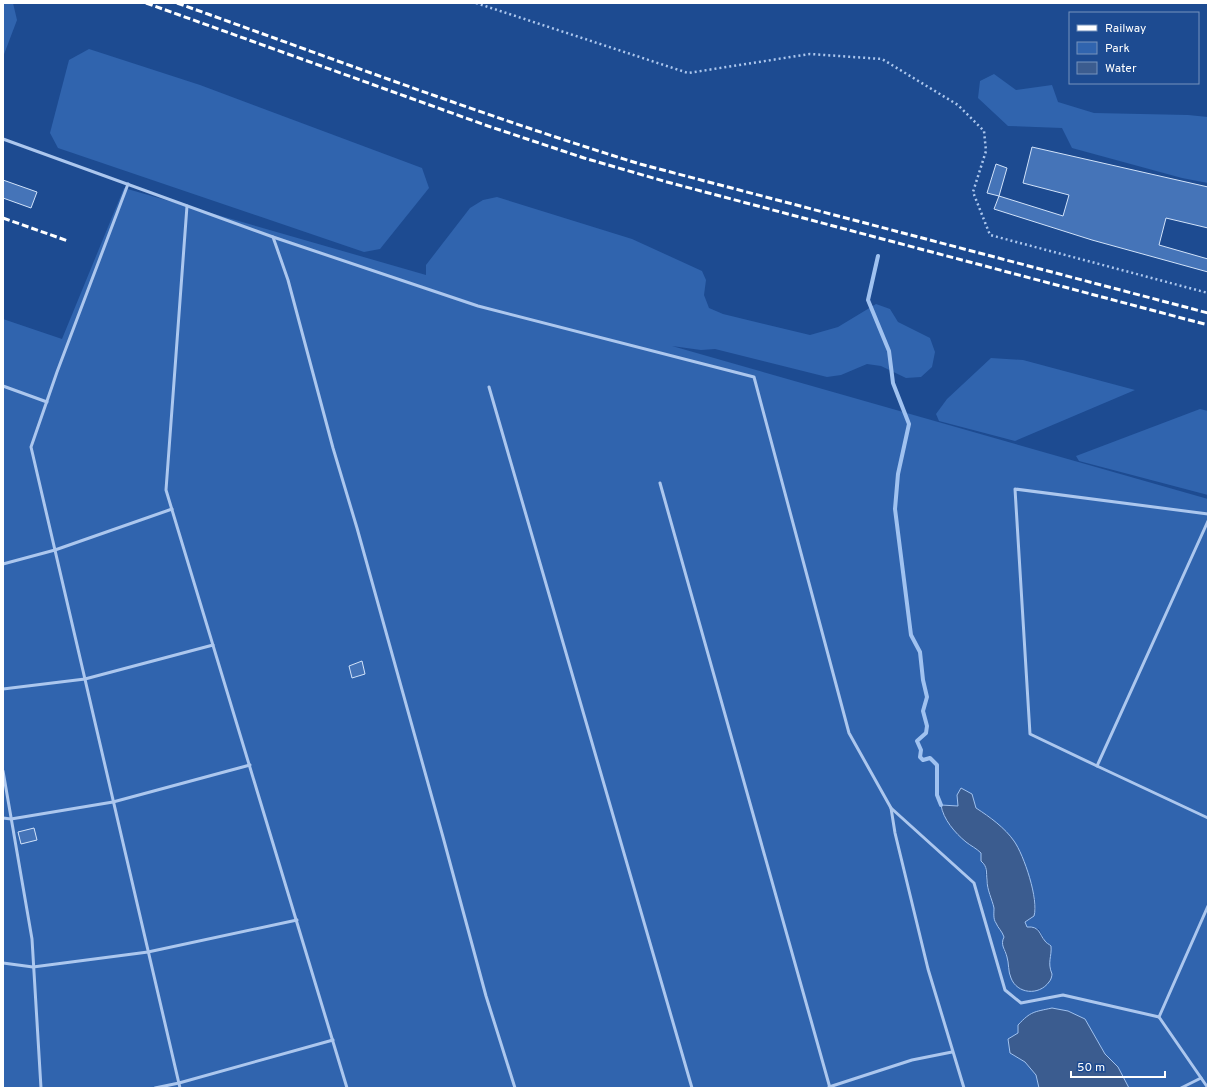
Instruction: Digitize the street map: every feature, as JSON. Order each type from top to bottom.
[{"type":"lane","points":[[3,139],[273,237],[478,306],[754,377],[849,733],[891,808],[974,883],[1005,990],[1020,1003],[1063,995],[1159,1018],[1208,1088]]},
{"type":"lane","points":[[128,184],[31,448],[180,1088]]},
{"type":"lane","points":[[187,206],[166,490],[347,1088]]},
{"type":"lane","points":[[273,237],[288,280],[333,448],[363,550],[486,996],[515,1088]]},
{"type":"lane","points":[[3,386],[47,402]]},
{"type":"lane","points":[[489,387],[692,1088]]},
{"type":"lane","points":[[660,483],[829,1088],[912,1060],[952,1052]]},
{"type":"lane","points":[[1208,514],[1015,489],[1030,734],[1208,818]]},
{"type":"lane","points":[[3,564],[55,550],[172,509]]},
{"type":"lane","points":[[1097,766],[1208,520]]},
{"type":"lane","points":[[3,689],[85,679],[213,645]]},
{"type":"lane","points":[[3,818],[11,819],[113,802],[250,765]]},
{"type":"lane","points":[[3,771],[32,939],[40,1088]]},
{"type":"lane","points":[[891,808],[895,833],[928,969],[964,1088]]},
{"type":"lane","points":[[1159,1018],[1208,906]]},
{"type":"lane","points":[[3,963],[33,967],[148,952],[297,920]]},
{"type":"lane","points":[[155,1088],[179,1083],[333,1040]]},
{"type":"lane","points":[[1181,1088],[1201,1078]]},
{"type":"path","points":[[476,3],[688,73],[810,54],[882,59],[958,105],[984,132],[986,151],[973,192],[990,235],[1208,293]]},
{"type":"green space","points":[[3,3],[13,3],[17,20],[3,57]]},
{"type":"green space","points":[[89,49],[200,85],[422,168],[429,188],[380,249],[364,252],[58,148],[50,133],[69,60]]},
{"type":"green space","points":[[994,74],[1016,90],[1052,85],[1058,102],[1094,113],[1188,115],[1208,117],[1208,183],[1182,178],[1072,148],[1062,128],[1008,126],[978,98],[980,81]]},
{"type":"green space","points":[[124,188],[426,275],[426,265],[470,208],[483,200],[497,197],[632,239],[702,271],[706,280],[704,295],[709,308],[723,314],[810,335],[838,327],[876,304],[890,309],[898,322],[930,338],[935,352],[932,367],[921,377],[906,378],[881,366],[867,364],[841,375],[827,377],[715,349],[701,350],[672,346],[1208,499],[1208,1088],[1129,1088],[1118,1068],[1105,1054],[1085,1019],[1068,1011],[1052,1008],[1045,1010],[1018,1033],[1010,1053],[1025,1062],[1036,1075],[1039,1088],[3,1088],[3,319],[62,339]],"holes":[[[972,794],[976,808],[990,817],[1014,842],[1028,872],[1035,898],[1036,910],[1030,919],[1025,922],[1027,927],[1039,929],[1051,953],[1049,963],[1052,974],[1011,978],[1007,957],[1003,949],[1004,937],[1002,931],[995,922],[994,906],[986,880],[985,864],[981,861],[981,853],[976,847],[968,843],[942,812],[942,805],[958,806]]]},
{"type":"green space","points":[[991,358],[1023,360],[1135,390],[1015,441],[939,421],[936,414],[947,399]]},
{"type":"green space","points":[[1200,409],[1208,411],[1208,495],[1079,461],[1076,456]]},
{"type":"water","points":[[961,788],[972,794],[976,808],[997,823],[1010,836],[1022,856],[1033,889],[1035,909],[1034,916],[1025,922],[1027,927],[1037,929],[1045,942],[1051,946],[1050,963],[1052,977],[1045,987],[1040,990],[1023,990],[1014,983],[1011,978],[1008,959],[1003,945],[1004,937],[994,920],[994,908],[988,887],[986,868],[981,861],[981,853],[958,834],[950,825],[942,810],[941,805],[958,806],[957,795]]},
{"type":"water","points":[[1052,1008],[1068,1011],[1085,1019],[1105,1054],[1118,1067],[1129,1088],[1039,1088],[1036,1075],[1025,1062],[1010,1053],[1008,1039],[1018,1033],[1018,1025],[1026,1017],[1037,1011]]},
{"type":"building","points":[[1032,147],[1208,187],[1208,228],[1166,218],[1159,245],[1208,259],[1208,272],[1092,240],[994,209],[999,196],[1063,216],[1069,195],[1023,183]]},
{"type":"building","points":[[996,164],[1007,168],[999,196],[987,193]]},
{"type":"building","points":[[3,180],[37,192],[31,208],[3,198]]},
{"type":"building","points":[[362,661],[365,674],[352,678],[349,666]]},
{"type":"building","points":[[34,828],[37,840],[21,844],[18,832]]},
{"type":"waterway","points":[[878,256],[868,300],[889,351],[893,383],[909,424],[898,474],[895,509],[911,635],[920,652],[923,680],[927,697],[923,711],[927,726],[926,733],[917,741],[921,750],[920,757],[923,760],[930,758],[937,765],[937,795],[941,805]]},
{"type":"railway","points":[[146,3],[488,126],[584,158],[667,182],[1208,325]]},
{"type":"railway","points":[[177,3],[466,106],[582,146],[640,164],[1208,313]]},
{"type":"railway","points":[[3,218],[68,241]]}]
